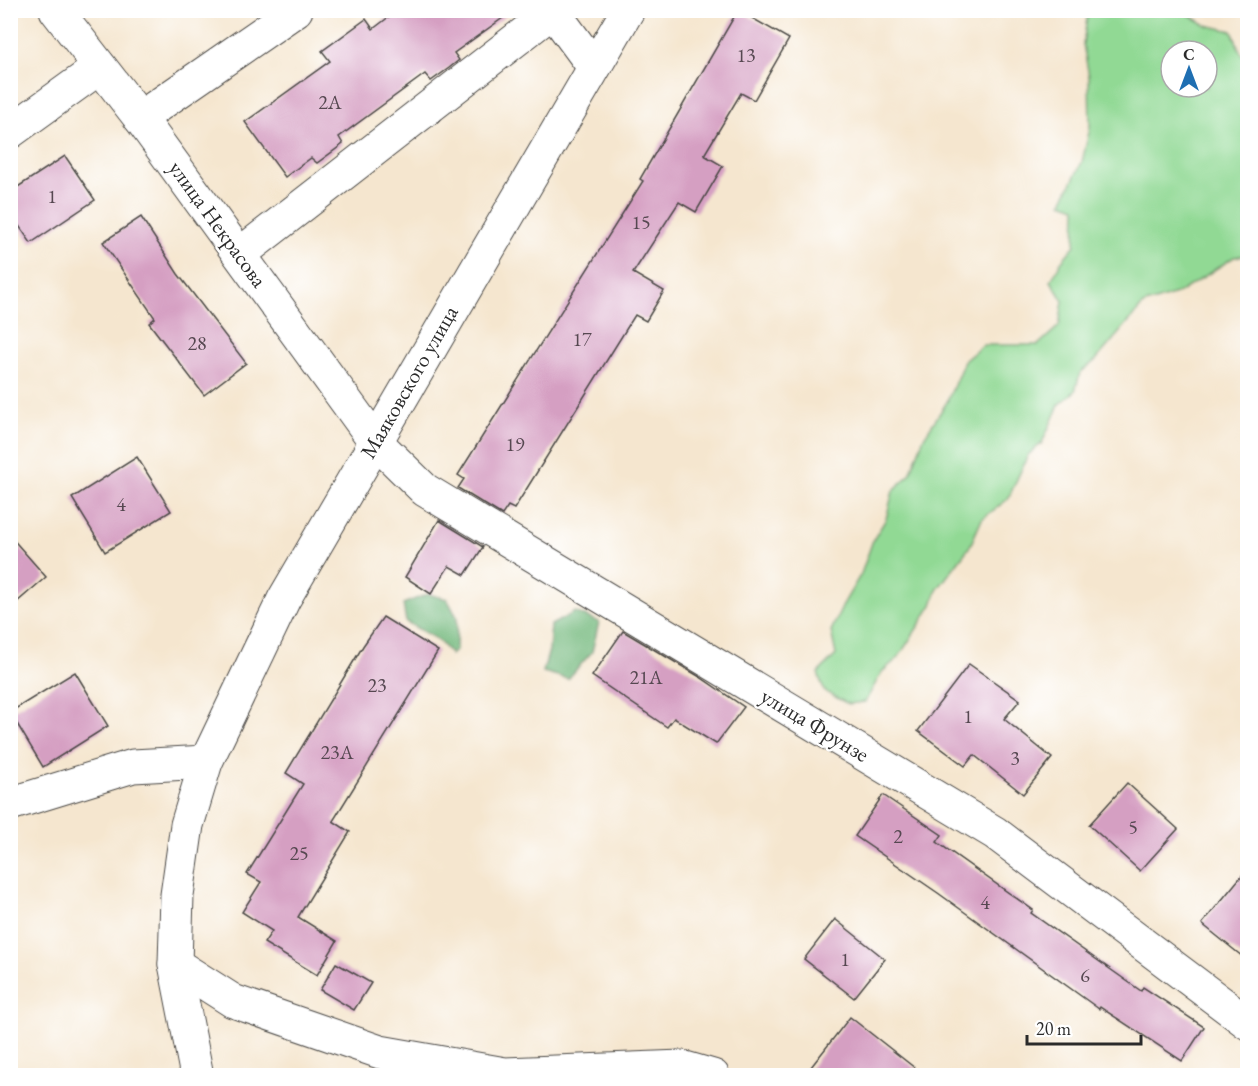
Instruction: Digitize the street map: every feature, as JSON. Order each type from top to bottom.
[{"type":"street","name":"улица Некрасова","points":[[56,10],[140,118],[375,441]]},
{"type":"street","points":[[140,118],[296,10]]},
{"type":"street","name":"Маяковского улица","points":[[197,1076],[176,964],[177,895],[187,825],[206,762],[284,599],[628,10]]},
{"type":"street","points":[[240,254],[553,11],[594,67]]},
{"type":"street","points":[[10,132],[100,67]]},
{"type":"street","name":"улица Фрунзе","points":[[375,441],[425,490],[995,833],[1248,1023]]},
{"type":"street","points":[[10,804],[133,766],[206,762]]},
{"type":"street","points":[[176,964],[233,1001],[380,1052],[505,1074],[682,1067],[712,1076]]},
{"type":"green space","points":[[1086,11],[1183,11],[1206,25],[1232,31],[1241,53],[1247,57],[1247,255],[1234,257],[1179,293],[1143,305],[1096,360],[1080,373],[1075,391],[1059,405],[1042,443],[1028,455],[1008,499],[982,519],[970,546],[937,590],[932,605],[898,658],[882,672],[865,702],[848,704],[824,691],[818,673],[836,655],[831,631],[861,574],[873,540],[886,519],[893,491],[910,474],[924,437],[947,402],[964,361],[983,345],[1038,345],[1059,326],[1063,301],[1051,281],[1061,262],[1075,245],[1076,207],[1062,202],[1082,162],[1090,128],[1089,76],[1083,44]]},
{"type":"green space","points":[[428,594],[447,599],[457,617],[456,650],[451,655],[438,640],[406,622],[403,604]]},
{"type":"green space","points":[[575,612],[599,622],[592,652],[568,679],[543,672],[549,650],[551,625]]},
{"type":"building","points":[[398,10],[514,10],[454,53],[459,60],[449,68],[431,81],[425,74],[339,137],[343,144],[317,163],[311,158],[285,177],[245,122],[330,61],[322,51],[366,19],[373,29]]},
{"type":"building","points":[[738,10],[789,39],[754,100],[741,93],[704,155],[723,166],[696,212],[679,202],[633,273],[664,291],[646,321],[635,315],[514,509],[508,506],[502,515],[458,488],[464,479],[458,475],[643,181],[640,179]]},
{"type":"building","points":[[65,156],[95,200],[31,243],[10,213],[10,192]]},
{"type":"building","points":[[141,217],[178,274],[246,363],[204,395],[149,323],[155,318],[103,242]]},
{"type":"building","points":[[137,457],[171,511],[105,552],[72,498]]},
{"type":"building","points":[[439,520],[483,547],[465,575],[449,566],[431,594],[405,577]]},
{"type":"building","points":[[10,536],[46,577],[10,608]]},
{"type":"building","points":[[383,617],[438,651],[333,821],[350,832],[298,917],[337,941],[317,975],[264,943],[272,931],[242,912],[261,882],[247,874],[303,784],[286,773]]},
{"type":"building","points":[[623,631],[700,677],[744,707],[716,744],[674,718],[667,727],[592,676]]},
{"type":"building","points":[[969,664],[1020,700],[1004,719],[1052,758],[1023,794],[974,755],[965,766],[918,731]]},
{"type":"building","points":[[75,672],[108,726],[43,767],[10,712]]},
{"type":"building","points":[[1127,783],[1178,829],[1140,871],[1089,825]]},
{"type":"building","points":[[883,795],[942,835],[937,842],[1033,910],[1031,913],[1141,991],[1143,987],[1204,1027],[1182,1061],[1100,1007],[1099,1009],[855,836]]},
{"type":"building","points":[[1248,868],[1248,961],[1202,924]]},
{"type":"building","points":[[835,919],[885,959],[854,998],[804,959]]},
{"type":"building","points":[[336,963],[371,983],[354,1010],[320,990]]},
{"type":"building","points":[[850,1017],[925,1076],[804,1076]]}]
